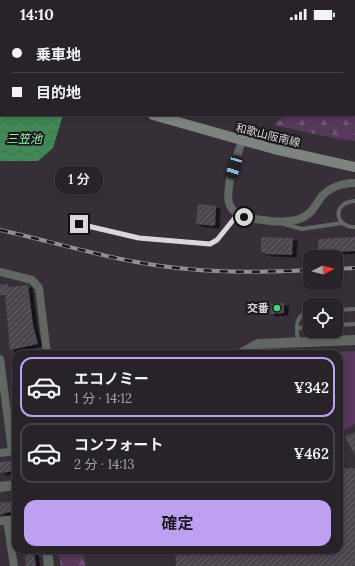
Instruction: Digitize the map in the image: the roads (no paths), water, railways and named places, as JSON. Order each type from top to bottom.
[{"type":"main road","name":"和歌山阪南線","points":[[156,116],[242,141],[355,167]]},
{"type":"street","points":[[242,141],[230,180],[229,198],[231,208],[238,214],[276,222],[291,221],[301,218],[314,210],[323,196],[331,190],[345,184],[355,184]]},
{"type":"street","points":[[0,272],[32,280],[39,288],[47,350]]},
{"type":"street","points":[[247,350],[258,344],[355,340]]},
{"type":"street","points":[[0,359],[12,438]]},
{"type":"street","points":[[0,452],[12,451]]},
{"type":"street","points":[[0,487],[12,486]]},
{"type":"street","points":[[4,520],[14,566]]},
{"type":"street","points":[[48,554],[50,566]]},
{"type":"lane","points":[[355,201],[346,201],[338,210],[342,223],[349,228],[355,227]]},
{"type":"lane","points":[[79,224],[139,238],[210,244],[217,240],[238,214]]},
{"type":"lane","points":[[276,222],[302,229],[342,223]]},
{"type":"lane","points":[[343,310],[355,309]]},
{"type":"lane","points":[[298,343],[297,321],[303,314]]},
{"type":"lane","points":[[343,325],[355,324]]},
{"type":"lane","points":[[297,328],[303,328]]},
{"type":"water","name":"三笠池","points":[[0,116],[63,116],[53,148],[38,161],[0,161]]},
{"type":"railway","points":[[0,230],[140,263],[234,272],[303,270]]},
{"type":"railway","points":[[343,269],[355,268]]},
{"type":"place","name":"交番","points":[[277,308]]}]
